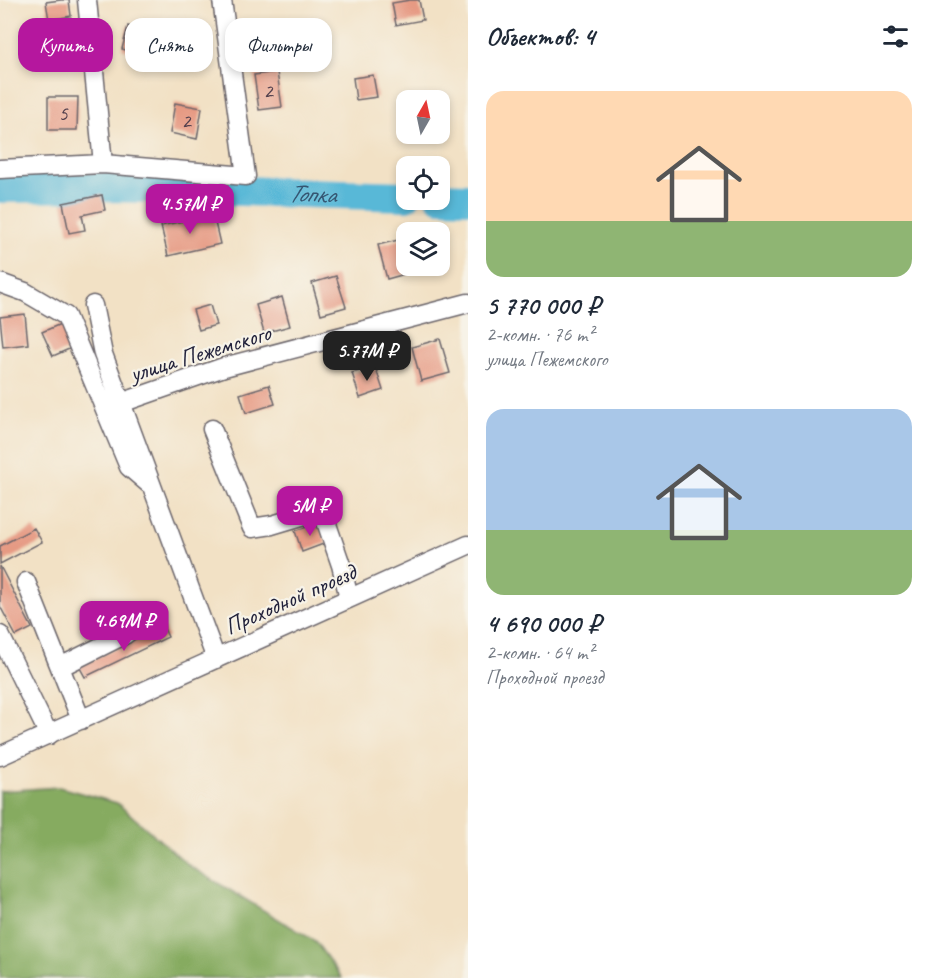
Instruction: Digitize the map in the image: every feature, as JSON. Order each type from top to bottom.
[{"type":"street","points":[[87,0],[103,164]]},
{"type":"street","points":[[0,169],[103,164],[246,176],[222,0]]},
{"type":"street","points":[[0,283],[25,292],[66,316],[129,467],[150,485]]},
{"type":"street","name":"улица Пежемского","points":[[121,403],[224,368],[468,303]]},
{"type":"street","points":[[93,305],[103,354],[216,659]]},
{"type":"street","points":[[212,429],[252,528],[272,525],[322,510],[349,598]]},
{"type":"street","name":"Проходной проезд","points":[[0,756],[468,545]]},
{"type":"street","points":[[26,582],[81,720]]},
{"type":"street","points":[[0,634],[50,735]]},
{"type":"street","points":[[60,667],[126,634]]},
{"type":"green space","points":[[59,787],[117,803],[191,867],[315,941],[342,978],[0,978],[0,791]]},
{"type":"building","points":[[69,0],[71,16],[49,18],[46,2]]},
{"type":"building","points":[[419,0],[423,20],[396,25],[392,3]]},
{"type":"building","points":[[277,72],[282,107],[259,110],[254,75]]},
{"type":"building","points":[[373,75],[377,97],[356,100],[353,78]]},
{"type":"building","points":[[48,97],[78,97],[77,130],[48,130]]},
{"type":"building","points":[[175,103],[202,108],[197,139],[170,133]]},
{"type":"building","points":[[102,195],[105,210],[82,215],[85,230],[69,233],[63,203]]},
{"type":"building","points":[[213,214],[220,244],[168,256],[161,226]]},
{"type":"building","points":[[396,240],[396,276],[398,276],[387,279],[378,245]]},
{"type":"building","points":[[336,276],[346,307],[321,314],[312,283]]},
{"type":"building","points":[[282,297],[290,326],[264,333],[256,305]]},
{"type":"building","points":[[210,305],[216,325],[199,330],[193,310]]},
{"type":"building","points":[[25,314],[28,344],[3,347],[0,317]]},
{"type":"building","points":[[65,322],[76,346],[53,356],[42,332]]},
{"type":"building","points":[[440,339],[450,373],[421,381],[412,347]]},
{"type":"building","points":[[375,366],[383,390],[360,398],[352,373]]},
{"type":"building","points":[[269,385],[275,404],[246,413],[240,394]]},
{"type":"building","points":[[319,523],[326,543],[302,552],[295,531]]},
{"type":"building","points":[[34,528],[42,542],[0,564],[0,546]]},
{"type":"building","points":[[0,566],[32,628],[16,636],[0,606]]},
{"type":"building","points":[[163,626],[168,637],[85,677],[79,666]]},
{"type":"waterway","name":"Топка","points":[[0,188],[109,187],[396,196]]},
{"type":"waterway","name":"Топка","points":[[450,197],[468,198]]}]
